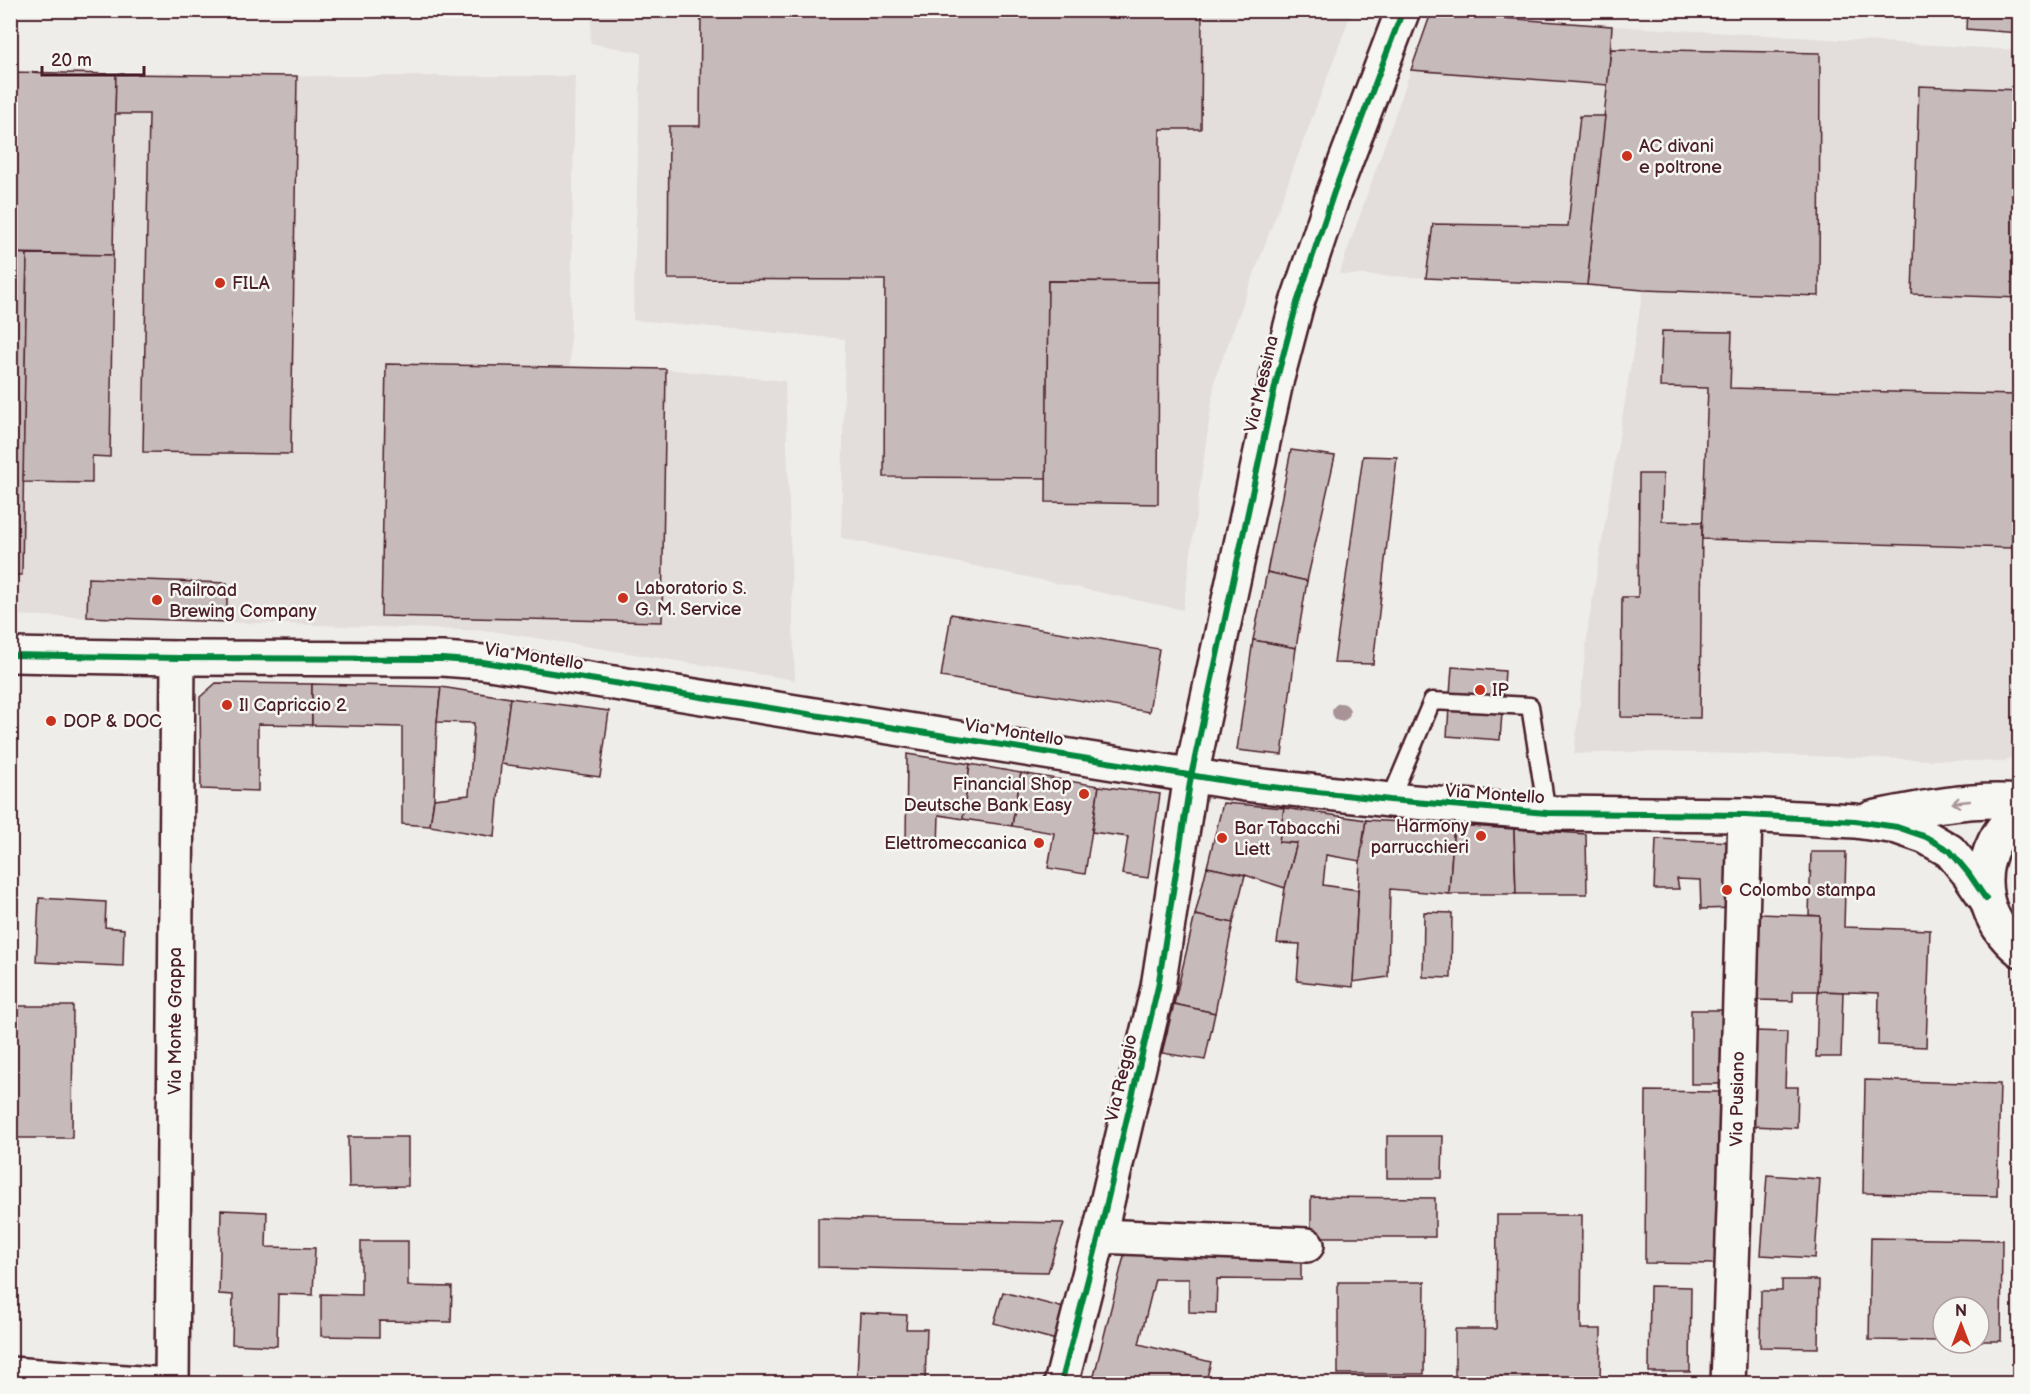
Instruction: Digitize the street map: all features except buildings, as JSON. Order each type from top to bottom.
[{"type":"street","name":"Via Messina","points":[[1191,776],[1274,392],[1297,303],[1334,192],[1403,10]]},
{"type":"street","name":"Via Montello","points":[[10,655],[442,659],[483,662],[1191,776],[1390,801],[1547,813],[1745,815],[1855,821],[1897,827],[1926,837],[1950,851],[1986,899]]},
{"type":"street","name":"Via Monte Grappa","points":[[172,1383],[178,658]]},
{"type":"street","name":"Via Reggio","points":[[1061,1383],[1099,1236],[1158,987],[1191,776]]},
{"type":"street","name":"Via Montello","points":[[1855,821],[1964,802],[2019,802]]},
{"type":"street","points":[[2015,949],[1994,921],[1986,899],[1984,876],[1989,854],[2000,833],[2019,813]]},
{"type":"street","name":"Via Pusiano","points":[[1728,1383],[1745,815]]},
{"type":"street","points":[[1099,1236],[1307,1245]]},
{"type":"street","points":[[10,1374],[154,1383]]},
{"type":"lane","points":[[1390,801],[1432,701],[1530,706],[1547,813]]},
{"type":"shaded area","points":[[592,10],[1352,11],[1215,379],[1183,610],[841,538],[845,339],[633,320],[641,53],[590,43]]},
{"type":"shaded area","points":[[1431,13],[2019,50],[2019,754],[2002,762],[1704,753],[1574,754],[1588,627],[1643,290],[1587,285],[1339,274]]},
{"type":"shaded area","points":[[11,72],[297,76],[575,76],[570,367],[666,369],[785,381],[795,680],[491,631],[11,615]]},
{"type":"cycle path","points":[[1061,1384],[1158,987],[1191,776],[1276,382],[1297,303],[1334,192],[1403,10]]},
{"type":"cycle path","points":[[10,655],[442,659],[483,662],[1245,784],[1390,800],[1547,813],[1745,815],[1855,821],[1897,827],[1926,837],[1950,851],[1986,899]]},
{"type":"place","name":"AC divani e poltrone","points":[[1627,156]]},
{"type":"place","name":"FILA","points":[[220,283]]},
{"type":"place","name":"Laboratorio S. G. M. Service","points":[[623,598]]},
{"type":"place","name":"Railroad Brewing Company","points":[[157,600]]},
{"type":"place","name":"IP","points":[[1480,690]]},
{"type":"place","name":"Il Capriccio 2","points":[[227,705]]},
{"type":"place","name":"DOP & DOC","points":[[51,721]]},
{"type":"place","name":"Financial Shop Deutsche Bank Easy","points":[[1084,794]]},
{"type":"place","name":"Harmony parrucchieri","points":[[1481,836]]},
{"type":"place","name":"Bar Tabacchi Liett","points":[[1222,838]]},
{"type":"place","name":"Elettromeccanica","points":[[1039,843]]},
{"type":"place","name":"Colombo stampa","points":[[1727,890]]}]
